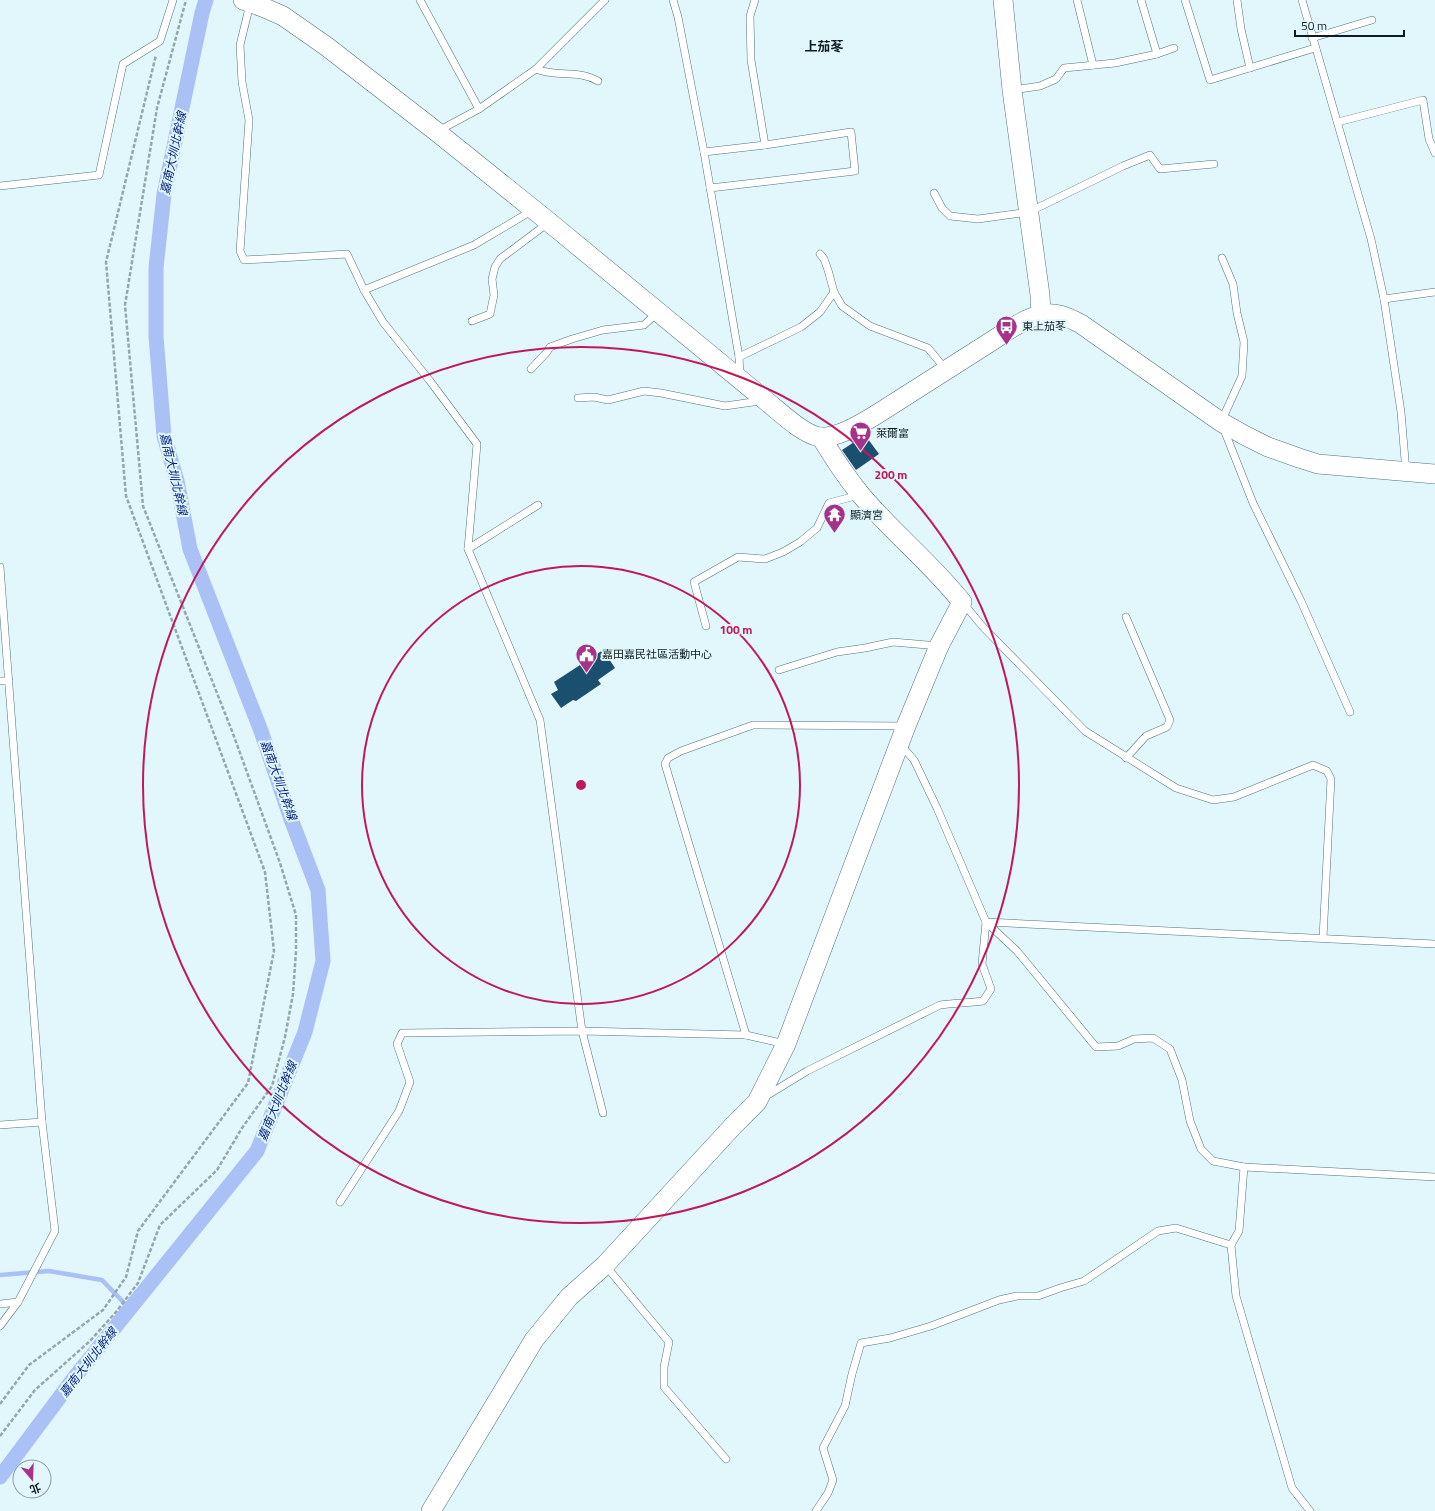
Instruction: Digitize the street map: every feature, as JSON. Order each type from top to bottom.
[{"type":"street","points":[[1003,0],[1012,90],[1040,295],[1041,315]]},
{"type":"street","points":[[256,3],[283,16],[320,42],[437,132],[765,400],[808,432],[821,437],[836,434],[866,421],[1011,329],[1041,315],[1055,314],[1069,318],[1081,324],[1221,422],[1268,447],[1318,464],[1435,474]]},
{"type":"street","points":[[431,1511],[534,1340],[569,1297],[605,1264],[757,1102],[786,1044],[902,734],[939,646],[962,602],[946,582],[861,495],[821,437]]},
{"type":"lane","points":[[0,186],[99,175],[123,64],[160,41],[173,0]]},
{"type":"lane","points":[[420,0],[479,109]]},
{"type":"lane","points":[[437,132],[479,109],[536,69],[605,0]]},
{"type":"lane","points":[[673,0],[678,17],[704,152],[739,357],[740,379]]},
{"type":"lane","points":[[755,0],[750,16],[751,60],[766,145]]},
{"type":"lane","points":[[1077,0],[1093,65]]},
{"type":"lane","points":[[1141,0],[1157,54]]},
{"type":"lane","points":[[1185,0],[1210,80],[1315,48]]},
{"type":"lane","points":[[1237,0],[1241,29],[1250,68]]},
{"type":"lane","points":[[1302,0],[1372,239],[1384,299],[1401,412],[1406,472]]},
{"type":"lane","points":[[256,3],[240,45],[242,82],[249,120],[240,251],[244,260],[348,254],[364,290],[382,322],[430,381],[477,444],[468,549],[540,720],[582,1031],[603,1113]]},
{"type":"lane","points":[[1312,38],[1372,20]]},
{"type":"lane","points":[[1012,90],[1040,86],[1056,78],[1064,68],[1115,63],[1157,54],[1174,48]]},
{"type":"lane","points":[[536,69],[547,73],[588,75],[598,81]]},
{"type":"lane","points":[[1338,122],[1423,100],[1429,139],[1435,153]]},
{"type":"lane","points":[[704,152],[766,145],[851,132],[855,171],[710,188]]},
{"type":"lane","points":[[934,193],[942,208],[950,216],[978,220],[1029,212],[1150,155],[1160,169],[1214,164]]},
{"type":"lane","points":[[364,290],[474,245],[534,210]]},
{"type":"lane","points":[[472,321],[490,314],[494,295],[492,279],[495,267],[500,259],[549,222]]},
{"type":"lane","points":[[820,254],[826,264],[834,292],[842,306],[870,326],[928,348],[946,370]]},
{"type":"lane","points":[[1222,258],[1233,284],[1237,313],[1244,342],[1242,376],[1221,422],[1253,503],[1301,601],[1350,712]]},
{"type":"lane","points":[[739,357],[801,327],[820,312],[834,292]]},
{"type":"lane","points":[[1384,299],[1435,292]]},
{"type":"lane","points":[[531,370],[547,352],[550,346],[603,330],[644,325],[659,312]]},
{"type":"lane","points":[[578,398],[594,397],[608,400],[644,392],[661,393],[725,406],[765,400]]},
{"type":"lane","points":[[706,626],[694,582],[738,557],[765,559],[783,552],[800,542],[817,528],[829,502],[861,495]]},
{"type":"lane","points":[[468,549],[538,505]]},
{"type":"lane","points":[[0,567],[42,1122],[55,1231],[18,1302],[0,1326]]},
{"type":"lane","points":[[962,602],[983,627],[1085,731],[1176,788],[1213,800],[1234,797],[1313,765],[1327,771],[1331,779],[1323,938]]},
{"type":"lane","points":[[1126,617],[1170,720],[1168,727],[1146,736],[1126,758]]},
{"type":"lane","points":[[779,670],[837,652],[894,642],[939,646]]},
{"type":"lane","points":[[0,681],[9,680]]},
{"type":"lane","points":[[746,1035],[665,764],[668,758],[681,751],[753,725],[902,734],[938,808],[986,922],[1018,951],[1096,1046],[1118,1046],[1134,1039],[1153,1038],[1170,1049],[1182,1080],[1190,1121],[1201,1149],[1213,1161],[1244,1167],[1435,1178]]},
{"type":"lane","points":[[986,922],[1435,944]]},
{"type":"lane","points":[[757,1102],[806,1071],[940,1005],[956,1002],[967,1004],[983,1001],[991,989],[982,964],[986,922]]},
{"type":"lane","points":[[340,1202],[399,1111],[410,1082],[398,1044],[402,1033],[582,1031],[746,1035],[786,1044]]},
{"type":"lane","points":[[0,1125],[42,1122]]},
{"type":"lane","points":[[1244,1167],[1239,1231],[1231,1245],[1236,1296],[1292,1488],[1310,1511]]},
{"type":"lane","points":[[816,1511],[828,1493],[833,1480],[822,1448],[845,1406],[861,1343],[890,1338],[931,1326],[999,1300],[1017,1296],[1038,1296],[1084,1281],[1158,1231],[1176,1228],[1231,1245]]},
{"type":"lane","points":[[605,1264],[669,1342],[664,1367],[664,1387],[726,1459]]},
{"type":"lane","points":[[0,1304],[18,1302]]},
{"type":"path","points":[[0,1436],[35,1390],[90,1341],[116,1312],[138,1283],[160,1225],[217,1170],[242,1128],[272,1086],[285,1037],[293,994],[296,951],[296,915],[280,864],[232,731],[143,506],[125,305],[157,108],[186,0]]},
{"type":"path","points":[[0,1404],[29,1365],[103,1310],[126,1277],[138,1231],[248,1083],[274,951],[265,872],[126,496],[106,262],[160,41]]},
{"type":"building","name":"萊爾富","points":[[865,435],[879,454],[856,470],[842,450]]},
{"type":"building","name":"嘉田嘉民社區活動中心","points":[[603,650],[615,668],[598,680],[601,684],[576,701],[573,700],[561,708],[551,694],[558,690],[554,682]]},
{"type":"waterway","name":"嘉南大圳北幹線","points":[[0,1477],[74,1378],[257,1151],[305,1032],[323,961],[318,890],[291,819],[261,731],[190,549],[177,481],[164,436],[156,336],[156,268],[164,194],[206,0]]},
{"type":"waterway","points":[[0,1275],[49,1271],[102,1280],[130,1309]]},
{"type":"place","name":"東上茄苳","points":[[1006,346]]},
{"type":"place","name":"萊爾富","points":[[860,452]]},
{"type":"place","name":"顯濟宮","points":[[835,534]]},
{"type":"place","name":"嘉田嘉民社區活動中心","points":[[586,674]]},
{"type":"district","name":"上茄苳","points":[[824,46]]}]
